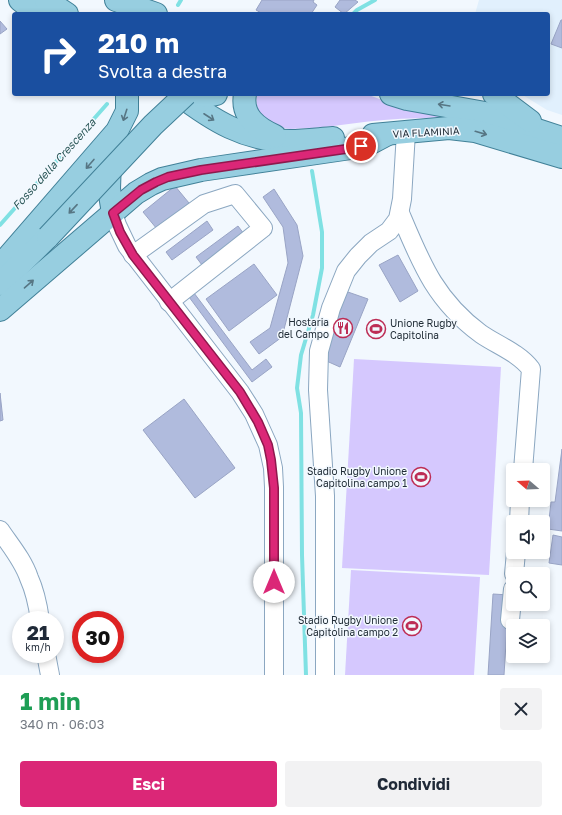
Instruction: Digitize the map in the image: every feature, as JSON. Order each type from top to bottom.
[{"type":"main road","points":[[20,0],[35,12]]},
{"type":"main road","points":[[46,0],[64,12]]},
{"type":"main road","points":[[116,0],[150,12]]},
{"type":"main road","points":[[0,266],[115,134],[126,115],[127,96]]},
{"type":"main road","name":"VIA FLAMINIA","points":[[181,96],[212,119],[246,134],[264,138],[289,141],[449,128],[475,131],[562,157]]},
{"type":"main road","points":[[0,284],[48,237],[153,125],[184,96]]},
{"type":"main road","points":[[245,96],[245,108],[254,124],[267,133],[289,141]]},
{"type":"main road","points":[[397,96],[485,113],[555,136]]},
{"type":"main road","points":[[497,96],[555,136]]},
{"type":"main road","points":[[0,310],[141,190],[156,182],[168,177],[201,170],[346,149],[366,144],[397,133]]},
{"type":"main road","points":[[113,213],[109,189],[109,174],[111,150],[115,134]]},
{"type":"street","points":[[325,675],[325,504],[318,390],[320,351],[331,308],[343,276],[358,256],[393,227],[400,213],[402,199],[397,133]]},
{"type":"street","points":[[133,255],[204,204],[235,194],[264,228],[169,302]]},
{"type":"street","points":[[113,213],[120,232],[133,255],[243,397],[258,422],[268,445],[274,482],[274,675]]},
{"type":"street","points":[[400,213],[423,268],[435,287],[457,314],[481,334],[514,355],[532,369],[524,463]]},
{"type":"street","points":[[0,530],[29,577],[35,594],[38,611]]},
{"type":"street","points":[[48,663],[50,675]]},
{"type":"shaded area","points":[[479,0],[562,0],[562,115],[547,110],[524,96],[550,96],[550,12],[476,12]]},
{"type":"shaded area","points":[[257,96],[371,96],[393,104],[454,117],[393,119],[314,128],[290,129],[276,126],[264,119],[260,114],[256,101]]},
{"type":"shaded area","name":"Stadio Rugby Unione Capitolina campo 1","points":[[354,359],[501,367],[489,575],[342,568]]},
{"type":"shaded area","name":"Stadio Rugby Unione Capitolina campo 2","points":[[351,570],[480,577],[474,675],[345,675]]},
{"type":"building","points":[[262,0],[314,0],[313,2],[317,5],[312,12],[260,12],[256,10]]},
{"type":"building","points":[[340,0],[355,0],[358,2],[346,12],[341,12],[335,7]]},
{"type":"building","points":[[562,20],[562,48],[551,44]]},
{"type":"building","points":[[0,21],[7,29],[0,34]]},
{"type":"building","points":[[175,186],[189,203],[157,229],[143,212]]},
{"type":"building","points":[[274,189],[297,225],[303,256],[282,337],[259,354],[250,342],[270,328],[288,263],[283,227],[263,197]]},
{"type":"building","points":[[207,221],[213,230],[172,260],[166,252]]},
{"type":"building","points":[[238,226],[244,234],[202,265],[196,257]]},
{"type":"building","points":[[398,255],[418,291],[400,302],[379,265]]},
{"type":"building","points":[[254,264],[277,295],[229,331],[206,299]]},
{"type":"building","points":[[345,291],[368,299],[340,367],[322,359]]},
{"type":"building","points":[[194,293],[252,370],[266,359],[272,367],[252,382],[189,297]]},
{"type":"building","points":[[0,393],[3,420],[0,421]]},
{"type":"building","points":[[184,399],[235,468],[195,498],[143,430]]},
{"type":"building","points":[[562,449],[562,531],[550,529],[551,502],[555,502]]},
{"type":"building","points":[[553,535],[562,537],[562,565],[549,563]]},
{"type":"building","points":[[493,594],[506,595],[506,611],[508,611],[508,619],[506,619],[504,675],[488,675]]},
{"type":"waterway","name":"Fosso della Crescenza","points":[[178,5],[181,0]]},
{"type":"waterway","points":[[355,12],[375,0]]},
{"type":"waterway","name":"Fosso della Crescenza","points":[[0,225],[107,104]]},
{"type":"waterway","points":[[306,675],[302,555],[301,413],[297,388],[301,355],[313,315],[322,268],[322,232],[312,171]]},
{"type":"place","name":"Hostaria del Campo","points":[[343,328]]},
{"type":"place","name":"Unione Rugby Capitolina","points":[[376,329]]},
{"type":"place","name":"Stadio Rugby Unione Capitolina campo 1","points":[[421,477]]},
{"type":"place","name":"Stadio Rugby Unione Capitolina campo 2","points":[[412,626]]},
{"type":"route","points":[[274,582],[273,468],[268,445],[262,429],[240,392],[133,255],[123,239],[113,213],[141,190],[168,177],[201,170],[361,146]]}]
